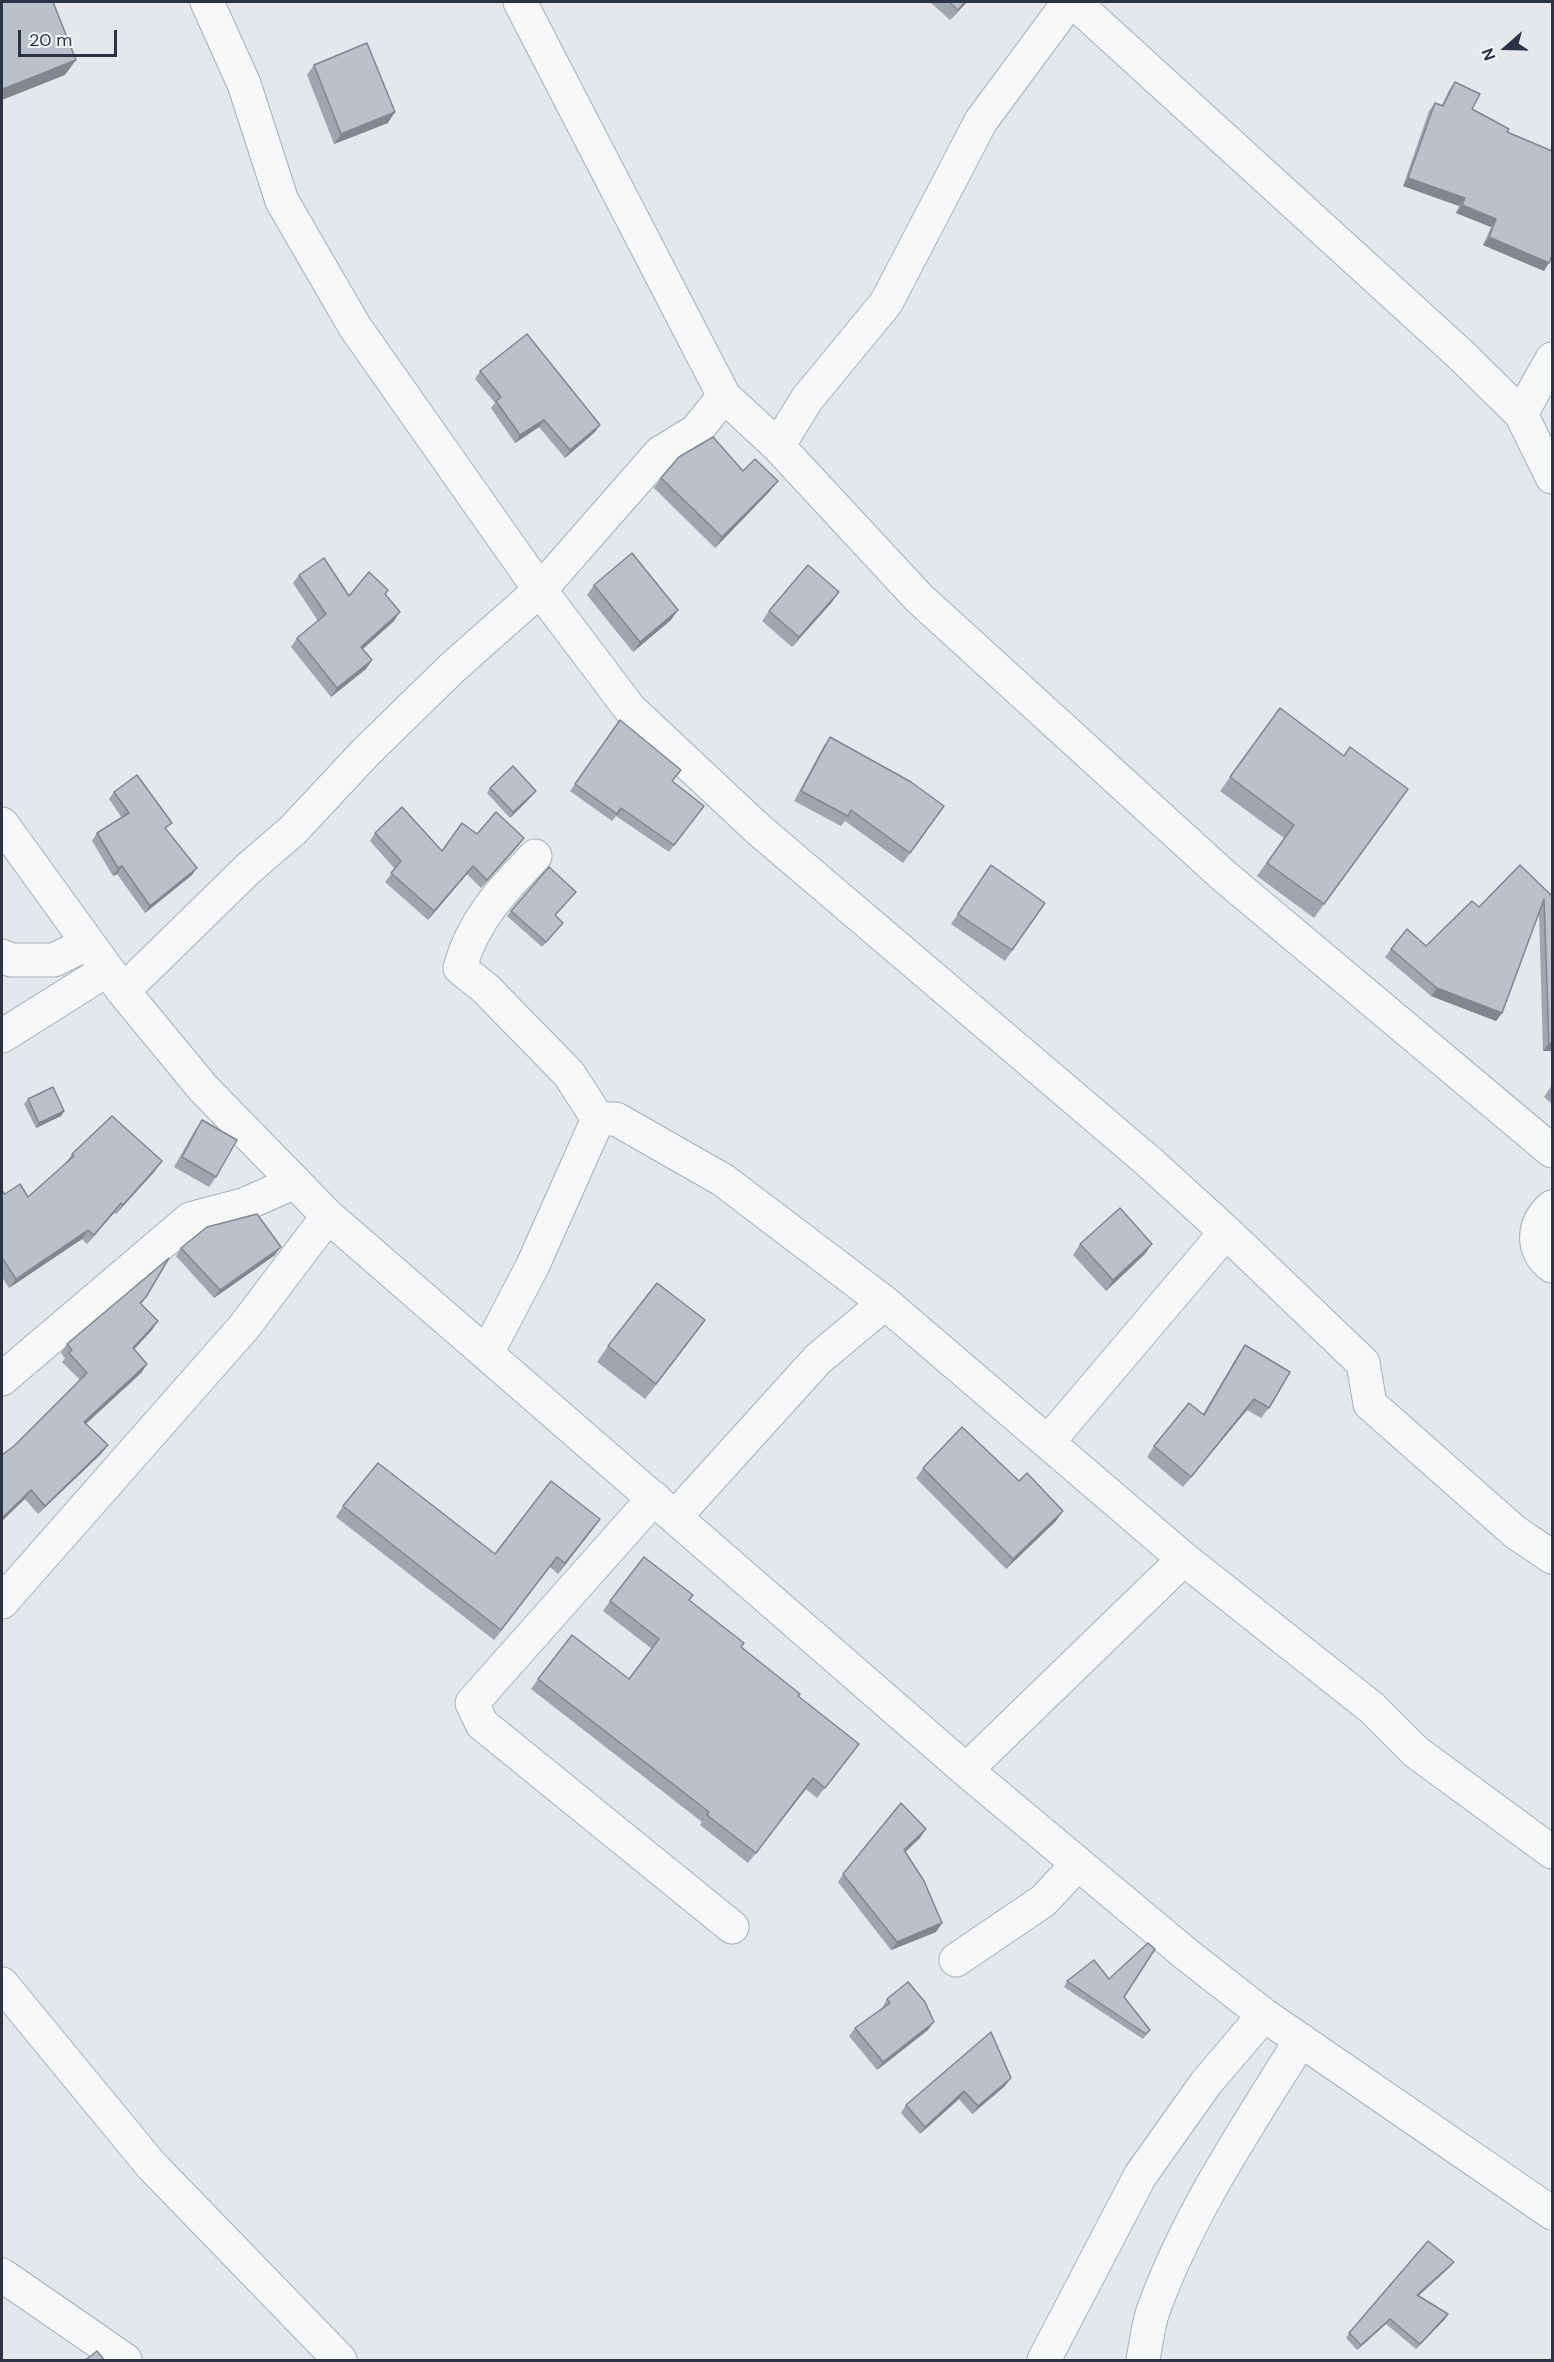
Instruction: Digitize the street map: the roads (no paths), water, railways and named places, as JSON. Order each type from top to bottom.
[{"type":"street","points":[[207,2],[244,84],[282,201],[355,327],[540,590],[630,709],[758,829],[1148,1161],[1226,1232],[1363,1363],[1370,1404],[1515,1532],[1552,1557]]},
{"type":"street","points":[[520,2],[724,396],[778,446],[919,598],[953,630],[1224,876],[1305,941],[1552,1151]]},
{"type":"street","points":[[778,446],[807,399],[886,303],[981,121],[1069,2]]},
{"type":"street","points":[[1074,2],[1461,355],[1521,414],[1552,477]]},
{"type":"street","points":[[1521,414],[1552,359]]},
{"type":"street","points":[[2,1036],[115,980],[293,830],[365,753],[452,668],[540,590],[660,453],[696,431],[724,396]]},
{"type":"street","points":[[2,824],[115,980],[203,1088],[328,1216],[966,1770],[1186,1954],[1264,2015],[1552,2213]]},
{"type":"street","points":[[535,856],[482,914],[465,948],[460,968],[486,989],[569,1074],[598,1119]]},
{"type":"street","points":[[2,956],[11,960],[54,960],[88,943]]},
{"type":"street","points":[[598,1119],[616,1119],[723,1180],[885,1303],[1184,1559],[1372,1708],[1416,1752],[1552,1852]]},
{"type":"street","points":[[487,1353],[532,1267],[598,1119]]},
{"type":"street","points":[[2,1378],[190,1219],[243,1205],[295,1182]]},
{"type":"street","points":[[1552,1207],[1541,1216],[1536,1232],[1543,1259],[1552,1266]]},
{"type":"street","points":[[2,1602],[244,1327],[328,1216]]},
{"type":"street","points":[[1048,1442],[1226,1232]]},
{"type":"street","points":[[732,1927],[482,1724],[472,1704],[664,1507],[818,1359],[885,1303]]},
{"type":"street","points":[[966,1770],[1184,1559]]},
{"type":"street","points":[[956,1960],[1043,1901],[1078,1864]]},
{"type":"street","points":[[2,1984],[150,2165],[340,2361]]},
{"type":"street","points":[[1044,2361],[1140,2176],[1206,2083],[1264,2015]]},
{"type":"street","points":[[1143,2361],[1152,2313],[1180,2246],[1238,2141],[1301,2040]]},
{"type":"street","points":[[2,2275],[124,2361]]}]
